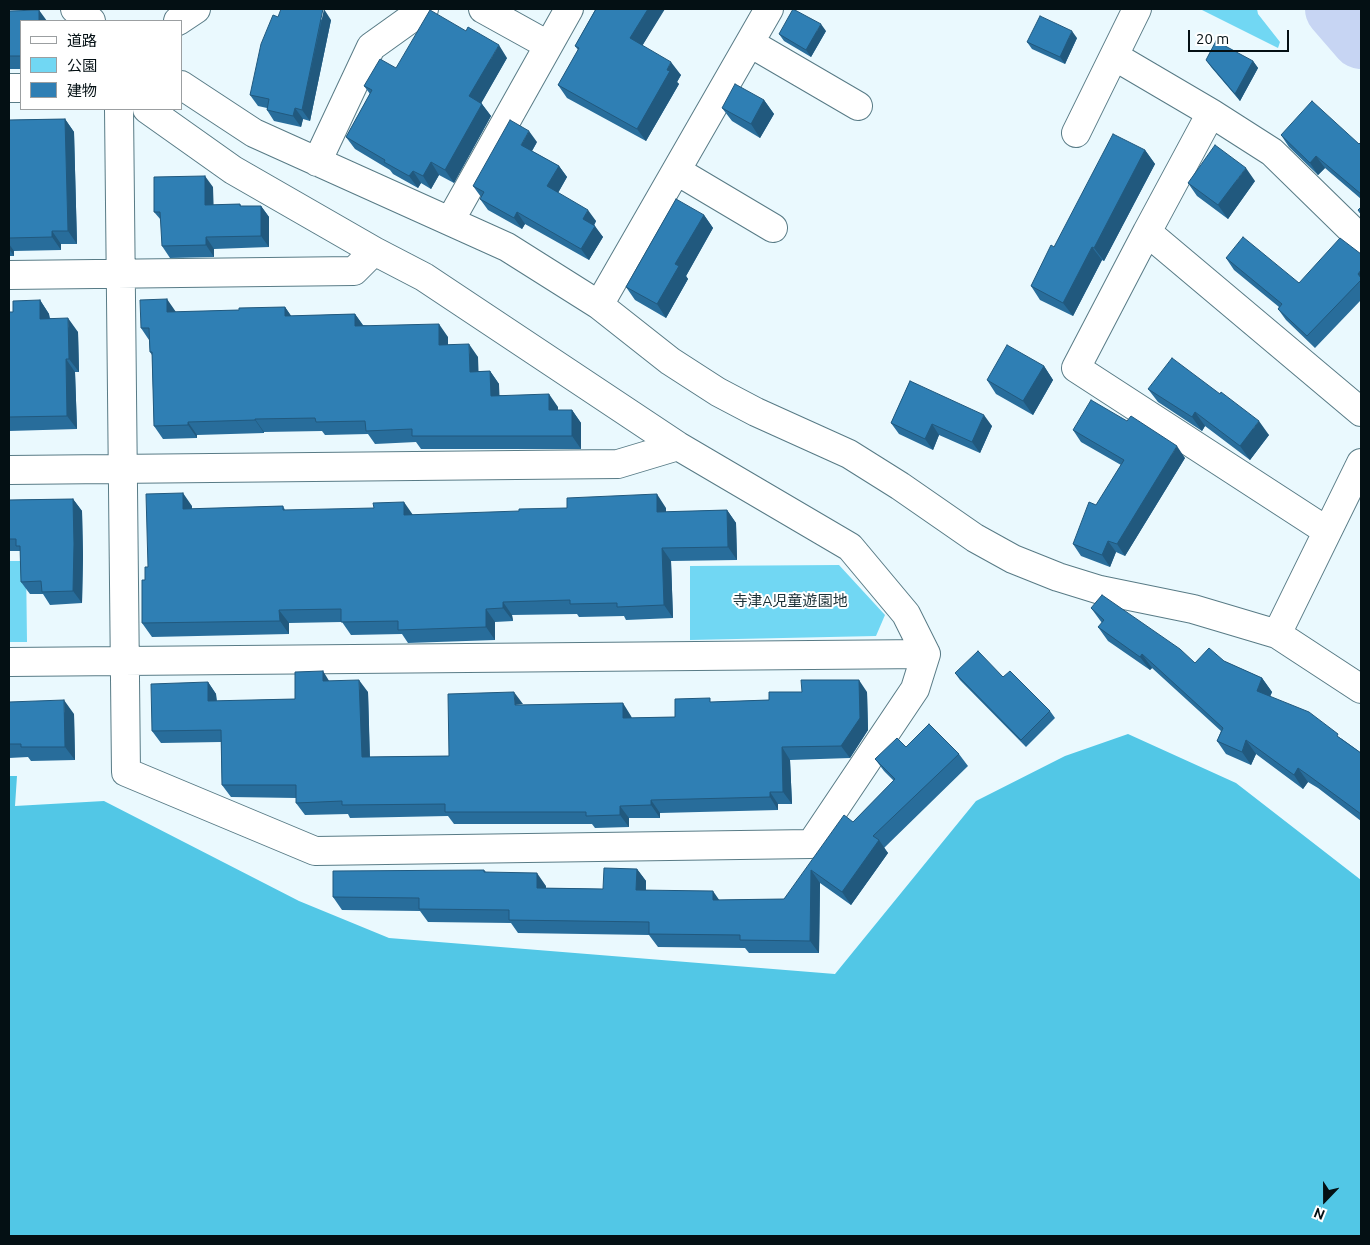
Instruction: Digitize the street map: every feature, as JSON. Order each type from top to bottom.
[{"type":"street","points":[[75,9],[90,20]]},
{"type":"street","points":[[180,20],[196,9]]},
{"type":"street","points":[[317,162],[371,47],[424,9]]},
{"type":"street","points":[[483,9],[548,45]]},
{"type":"street","points":[[450,221],[569,9]]},
{"type":"street","points":[[598,305],[769,9]]},
{"type":"street","points":[[1076,133],[1137,9]]},
{"type":"street","points":[[750,43],[858,106]]},
{"type":"street","points":[[1114,56],[1211,113],[1272,152],[1361,238]]},
{"type":"street","points":[[182,86],[254,133],[507,247],[598,305],[670,361],[718,392],[756,412],[848,454],[900,486],[975,538],[1014,559],[1058,577],[1100,590],[1193,609],[1277,634],[1361,690]]},
{"type":"street","points":[[119,110],[126,772],[315,851],[811,844],[915,689],[926,654],[906,614],[850,547],[678,446],[424,277],[374,251],[233,170],[148,110]]},
{"type":"street","points":[[1211,113],[1076,368],[1327,532]]},
{"type":"street","points":[[677,171],[772,228]]},
{"type":"street","points":[[1147,232],[1361,412]]},
{"type":"street","points":[[9,275],[354,271],[374,251]]},
{"type":"street","points":[[9,470],[618,464],[678,446]]},
{"type":"street","points":[[1277,634],[1361,463]]},
{"type":"street","points":[[9,662],[926,654]]},
{"type":"green space","points":[[1200,9],[1257,9],[1258,14],[1280,42],[1278,48]]},
{"type":"green space","points":[[9,561],[26,561],[27,642],[9,642]]},
{"type":"green space","name":"寺津A児童遊園地","points":[[839,565],[885,615],[876,636],[690,640],[690,566]]},
{"type":"shaded area","points":[[1128,734],[1236,783],[1361,880],[1361,1236],[9,1236],[9,776],[17,776],[15,806],[104,801],[299,901],[389,938],[835,974],[976,801],[1065,756]]},
{"type":"building","points":[[281,9],[323,9],[302,110],[295,108],[293,116],[267,110],[269,99],[250,95],[261,44],[273,15],[278,17]]},
{"type":"building","points":[[596,9],[648,9],[630,38],[671,62],[667,70],[670,71],[637,129],[558,85],[579,48],[575,46]]},
{"type":"building","points":[[793,9],[821,24],[806,50],[779,34]]},
{"type":"building","points":[[39,10],[39,20],[20,20],[20,56],[9,56],[9,11]]},
{"type":"building","points":[[430,10],[466,31],[468,27],[499,45],[469,96],[482,104],[445,170],[431,162],[423,176],[413,171],[409,176],[346,137],[372,90],[364,86],[380,59],[396,68]]},
{"type":"building","points":[[1040,16],[1072,31],[1060,57],[1027,42]]},
{"type":"building","points":[[1216,41],[1253,61],[1235,94],[1206,60]]},
{"type":"building","points":[[735,84],[764,100],[751,124],[722,108]]},
{"type":"building","points":[[1312,101],[1359,144],[1361,142],[1361,194],[1316,156],[1310,163],[1281,135]]},
{"type":"building","points":[[65,119],[68,231],[52,231],[52,237],[9,238],[9,120]]},
{"type":"building","points":[[510,120],[529,131],[521,145],[559,166],[547,186],[588,210],[583,219],[595,226],[581,249],[517,212],[514,218],[480,199],[484,192],[473,186]]},
{"type":"building","points":[[1113,134],[1145,150],[1063,303],[1031,286],[1051,245],[1054,247]]},
{"type":"building","points":[[1215,145],[1246,168],[1218,205],[1188,183]]},
{"type":"building","points":[[205,176],[205,205],[240,204],[240,206],[261,206],[261,236],[206,237],[206,245],[162,246],[160,212],[154,212],[154,177]]},
{"type":"building","points":[[676,199],[704,215],[675,264],[679,266],[657,304],[626,287]]},
{"type":"building","points":[[1243,237],[1299,283],[1340,238],[1361,254],[1361,270],[1358,274],[1361,280],[1307,336],[1278,309],[1282,304],[1226,258]]},
{"type":"building","points":[[167,299],[167,312],[285,307],[285,316],[355,314],[355,326],[439,324],[439,345],[469,344],[470,372],[490,371],[491,396],[549,394],[549,410],[572,410],[572,436],[412,436],[412,429],[366,431],[365,421],[316,422],[315,418],[188,422],[188,425],[154,426],[152,352],[150,352],[149,328],[141,328],[140,300]]},
{"type":"building","points":[[40,300],[40,319],[68,318],[69,359],[66,359],[67,416],[9,417],[9,312],[13,312],[13,301]]},
{"type":"building","points":[[1007,345],[1044,366],[1023,401],[987,380]]},
{"type":"building","points":[[1172,358],[1259,421],[1240,446],[1195,412],[1192,417],[1148,389]]},
{"type":"building","points":[[910,381],[984,415],[972,442],[932,424],[925,439],[891,423]]},
{"type":"building","points":[[1091,400],[1127,421],[1131,416],[1177,446],[1117,544],[1108,541],[1102,555],[1073,544],[1089,502],[1096,505],[1124,460],[1073,430]]},
{"type":"building","points":[[183,493],[183,509],[283,506],[283,510],[374,508],[373,503],[404,502],[404,515],[567,508],[567,498],[657,494],[657,512],[727,510],[728,547],[662,548],[664,605],[617,607],[617,603],[570,604],[570,600],[503,602],[503,608],[486,609],[486,627],[398,630],[398,621],[341,622],[341,609],[279,610],[280,621],[142,623],[142,580],[145,580],[145,567],[148,567],[146,494]]},
{"type":"building","points":[[73,499],[73,591],[42,592],[41,581],[21,582],[20,546],[16,546],[16,539],[9,539],[9,500]]},
{"type":"building","points":[[1102,595],[1180,649],[1195,663],[1209,648],[1224,661],[1262,678],[1257,691],[1309,712],[1338,734],[1337,736],[1361,753],[1361,814],[1298,768],[1294,775],[1246,740],[1242,752],[1217,741],[1223,728],[1142,654],[1140,657],[1098,627],[1104,620],[1091,608]]},
{"type":"building","points":[[978,651],[1003,677],[1010,671],[1050,711],[1021,740],[955,673]]},
{"type":"building","points":[[323,671],[323,681],[359,680],[362,757],[449,756],[448,694],[514,692],[515,705],[623,703],[623,718],[675,717],[675,699],[710,698],[710,702],[769,700],[769,692],[802,692],[801,680],[859,680],[860,718],[841,746],[782,747],[783,792],[770,792],[770,797],[651,800],[651,805],[620,806],[620,815],[586,816],[586,812],[445,812],[445,804],[342,805],[342,801],[296,803],[296,785],[222,785],[221,730],[152,731],[151,684],[208,682],[208,701],[295,699],[295,672]]},
{"type":"building","points":[[64,700],[65,747],[21,747],[21,744],[9,744],[9,702]]},
{"type":"building","points":[[929,724],[959,754],[873,836],[879,840],[842,892],[811,870],[810,941],[740,940],[740,935],[649,934],[649,922],[509,920],[509,910],[419,909],[419,898],[333,897],[333,871],[484,870],[484,872],[537,873],[537,888],[603,889],[604,868],[637,869],[636,890],[713,891],[713,900],[784,899],[844,815],[853,822],[895,779],[875,759],[897,738],[906,747]]},
{"type":"waterway","points":[[1335,9],[1361,39]]}]
